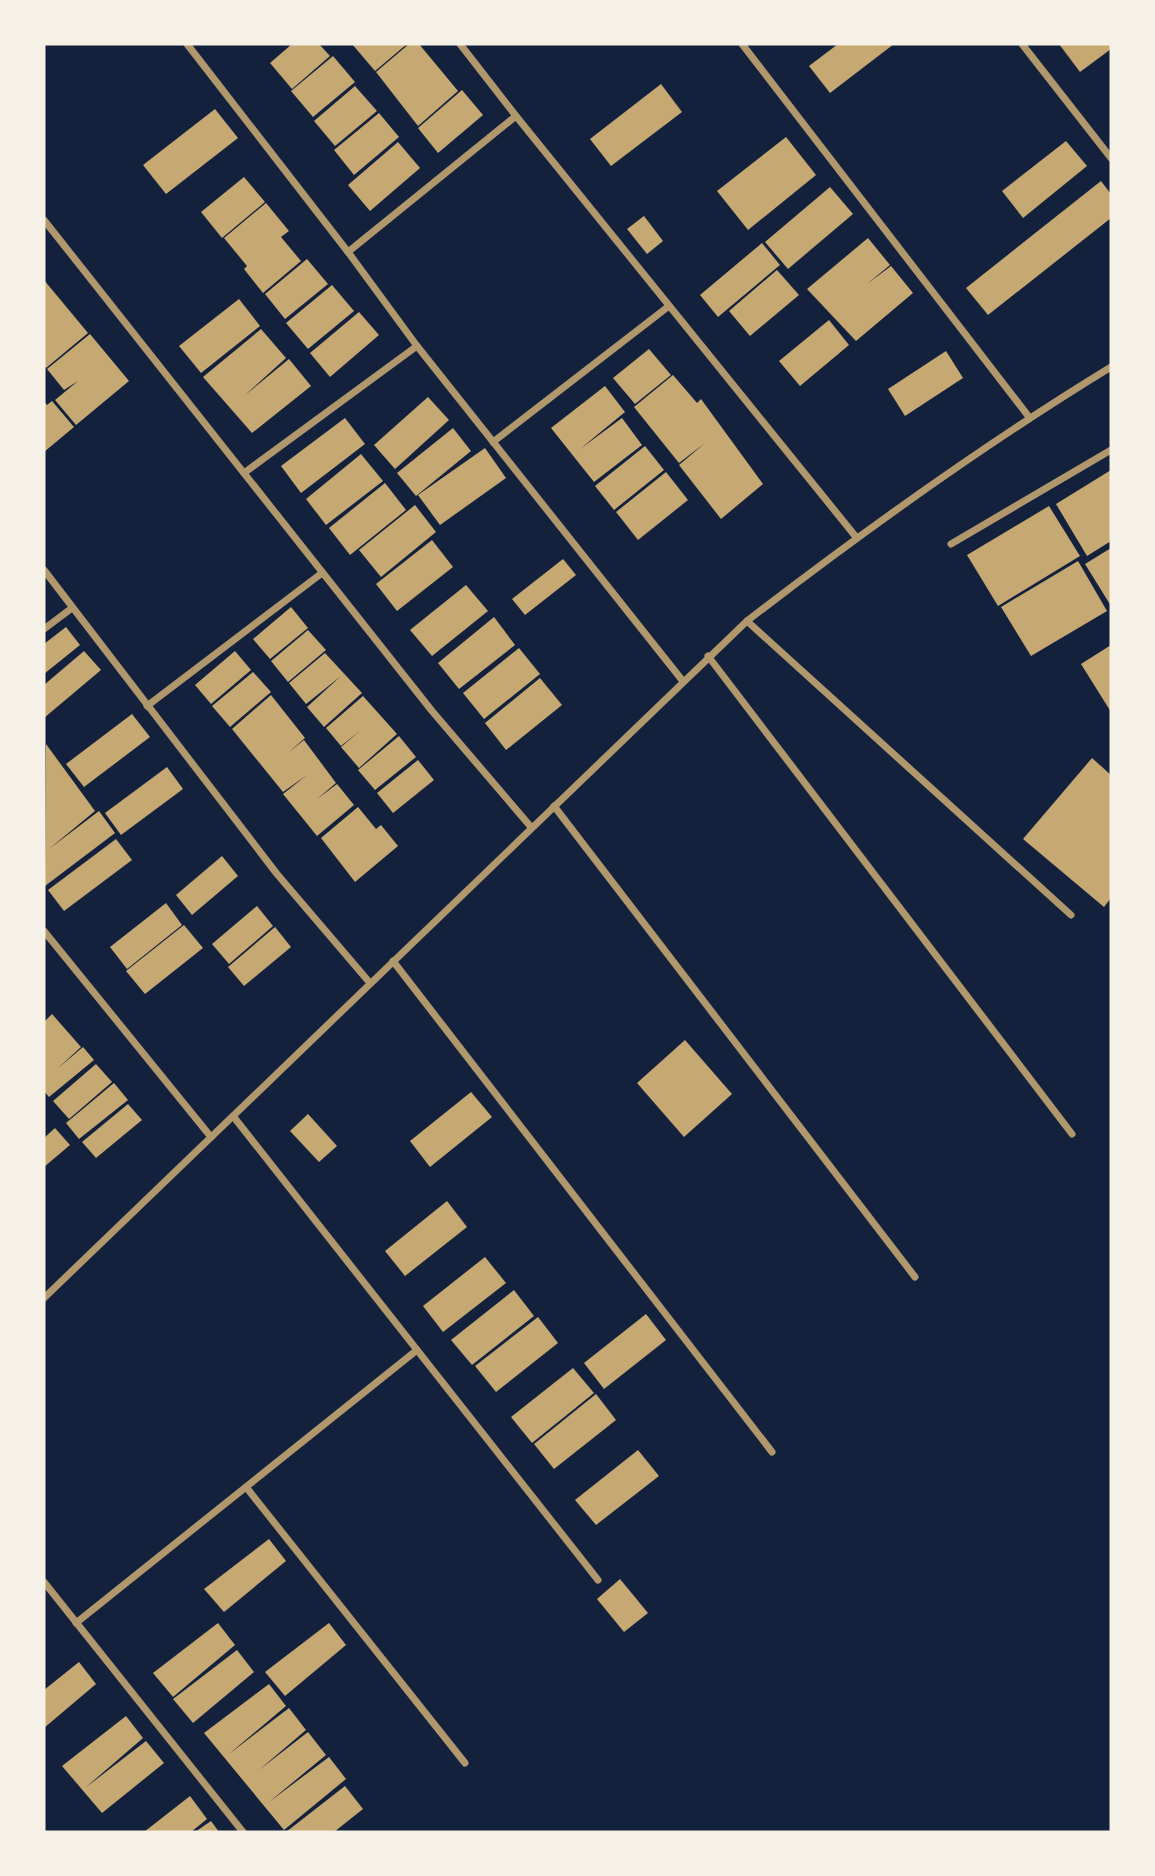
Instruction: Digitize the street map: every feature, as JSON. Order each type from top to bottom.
[{"type":"street","points":[[187,44],[348,252],[416,346],[682,680]]},
{"type":"street","points":[[460,44],[856,537]]},
{"type":"street","points":[[742,44],[1029,417]]},
{"type":"street","points":[[1021,44],[1111,158]]},
{"type":"street","points":[[348,252],[516,116]]},
{"type":"street","points":[[44,220],[432,711],[531,827]]},
{"type":"street","points":[[493,442],[669,306]]},
{"type":"street","points":[[244,473],[416,346]]},
{"type":"street","points":[[44,1298],[682,680],[747,621],[856,537],[1029,417],[1111,367]]},
{"type":"street","points":[[951,544],[1111,450]]},
{"type":"street","points":[[44,570],[276,874],[370,983]]},
{"type":"street","points":[[147,706],[322,573]]},
{"type":"street","points":[[44,629],[72,608]]},
{"type":"street","points":[[747,621],[1071,915]]},
{"type":"street","points":[[708,656],[1072,1134]]},
{"type":"street","points":[[554,806],[915,1277]]},
{"type":"street","points":[[44,931],[211,1137]]},
{"type":"street","points":[[393,961],[772,1452]]},
{"type":"street","points":[[233,1116],[598,1580]]},
{"type":"street","points":[[44,1284],[50,1292]]},
{"type":"street","points":[[76,1623],[417,1350]]},
{"type":"street","points":[[246,1487],[466,1763]]},
{"type":"street","points":[[44,1582],[243,1832]]},
{"type":"building","points":[[292,44],[319,44],[330,56],[292,89],[270,63]]},
{"type":"building","points":[[352,44],[407,44],[375,71]]},
{"type":"building","points":[[409,44],[419,44],[458,91],[418,126],[376,72]]},
{"type":"building","points":[[838,44],[894,44],[830,93],[809,66]]},
{"type":"building","points":[[1059,44],[1111,44],[1111,49],[1080,72]]},
{"type":"building","points":[[333,56],[355,82],[313,117],[291,91]]},
{"type":"building","points":[[661,84],[682,112],[611,166],[590,139]]},
{"type":"building","points":[[355,86],[377,111],[335,146],[314,121]]},
{"type":"building","points":[[462,90],[483,115],[438,153],[418,128]]},
{"type":"building","points":[[215,109],[238,138],[166,194],[143,165]]},
{"type":"building","points":[[379,113],[399,137],[354,175],[334,150]]},
{"type":"building","points":[[786,137],[816,175],[748,230],[717,191]]},
{"type":"building","points":[[1066,141],[1087,166],[1023,218],[1002,191]]},
{"type":"building","points":[[398,142],[420,168],[370,211],[348,185]]},
{"type":"building","points":[[244,177],[265,202],[222,238],[201,212]]},
{"type":"building","points":[[1101,181],[1111,194],[1111,218],[988,315],[966,288]]},
{"type":"building","points":[[830,187],[853,214],[788,269],[765,242]]},
{"type":"building","points":[[266,203],[289,231],[281,237],[301,261],[263,293],[244,269],[247,266],[224,238]]},
{"type":"building","points":[[644,216],[663,241],[647,254],[627,229]]},
{"type":"building","points":[[868,238],[890,265],[867,284],[891,266],[913,293],[856,341],[807,289]]},
{"type":"building","points":[[762,243],[780,265],[718,317],[700,295]]},
{"type":"building","points":[[307,259],[328,284],[285,319],[265,294]]},
{"type":"building","points":[[777,270],[799,295],[750,336],[729,311]]},
{"type":"building","points":[[44,280],[88,333],[46,368],[44,366]]},
{"type":"building","points":[[332,285],[354,311],[308,349],[286,323]]},
{"type":"building","points":[[239,299],[260,326],[201,373],[179,346]]},
{"type":"building","points":[[359,312],[379,335],[330,377],[310,353]]},
{"type":"building","points":[[829,320],[849,345],[800,386],[779,361]]},
{"type":"building","points":[[261,329],[286,358],[244,396],[289,359],[311,386],[252,433],[203,377]]},
{"type":"building","points":[[90,334],[129,381],[76,425],[55,400],[78,381],[64,390],[47,369]]},
{"type":"building","points":[[649,349],[671,375],[635,404],[613,378]]},
{"type":"building","points":[[946,351],[963,378],[905,416],[888,389]]},
{"type":"building","points":[[673,375],[697,403],[701,399],[763,484],[721,519],[679,465],[705,443],[679,463],[634,407]]},
{"type":"building","points":[[605,386],[625,412],[580,449],[622,418],[642,445],[594,482],[551,428]]},
{"type":"building","points":[[428,397],[449,420],[395,469],[374,445]]},
{"type":"building","points":[[44,401],[47,405],[52,401],[74,427],[44,452]]},
{"type":"building","points":[[345,418],[365,444],[301,493],[281,466]]},
{"type":"building","points":[[453,428],[471,451],[416,496],[397,473]]},
{"type":"building","points":[[645,446],[664,470],[614,510],[595,486]]},
{"type":"building","points":[[485,448],[506,478],[440,525],[418,495]]},
{"type":"building","points":[[361,454],[383,481],[326,525],[306,499]]},
{"type":"building","points":[[1111,470],[1111,541],[1087,556],[1056,504]]},
{"type":"building","points":[[666,472],[688,500],[638,540],[616,512]]},
{"type":"building","points":[[385,483],[406,510],[350,555],[329,528]]},
{"type":"building","points":[[415,505],[436,532],[381,577],[359,550]]},
{"type":"building","points":[[1049,506],[1080,556],[998,606],[967,555]]},
{"type":"building","points":[[432,540],[453,567],[397,611],[376,584]]},
{"type":"building","points":[[1111,548],[1111,606],[1085,564]]},
{"type":"building","points":[[563,559],[576,575],[525,615],[512,599]]},
{"type":"building","points":[[1078,561],[1107,611],[1031,656],[1001,607]]},
{"type":"building","points":[[466,585],[488,611],[432,656],[410,630]]},
{"type":"building","points":[[291,607],[308,628],[270,659],[253,639]]},
{"type":"building","points":[[494,617],[515,645],[459,689],[438,663]]},
{"type":"building","points":[[66,627],[80,645],[44,674],[44,644]]},
{"type":"building","points":[[308,630],[326,650],[288,682],[271,661]]},
{"type":"building","points":[[1111,645],[1111,712],[1081,664]]},
{"type":"building","points":[[519,648],[540,674],[484,719],[463,693]]},
{"type":"building","points":[[84,651],[101,670],[44,718],[44,685]]},
{"type":"building","points":[[235,651],[251,670],[211,704],[195,685]]},
{"type":"building","points":[[325,653],[362,693],[324,727],[307,707],[341,676],[306,704],[289,683]]},
{"type":"building","points":[[253,672],[271,692],[230,727],[212,706]]},
{"type":"building","points":[[540,678],[562,705],[506,750],[485,723]]},
{"type":"building","points":[[271,695],[305,738],[289,752],[304,740],[336,783],[317,799],[337,784],[354,805],[317,836],[283,794],[307,775],[283,792],[232,729]]},
{"type":"building","points":[[363,696],[397,734],[359,768],[341,747],[361,730],[341,746],[326,728]]},
{"type":"building","points":[[132,714],[150,737],[84,787],[66,764]]},
{"type":"building","points":[[399,736],[416,757],[375,790],[358,770]]},
{"type":"building","points":[[46,744],[95,811],[49,849],[99,811],[115,833],[45,886]]},
{"type":"building","points":[[1092,758],[1111,775],[1111,898],[1104,907],[1023,839]]},
{"type":"building","points":[[418,760],[434,780],[393,813],[377,793]]},
{"type":"building","points":[[167,767],[183,789],[121,835],[105,813]]},
{"type":"building","points":[[358,807],[376,829],[381,825],[398,846],[355,882],[321,838]]},
{"type":"building","points":[[116,839],[132,860],[64,911],[48,890]]},
{"type":"building","points":[[222,856],[238,876],[192,915],[176,895]]},
{"type":"building","points":[[166,903],[182,925],[127,969],[110,947]]},
{"type":"building","points":[[257,906],[273,926],[229,964],[212,944]]},
{"type":"building","points":[[184,925],[203,948],[145,994],[126,971]]},
{"type":"building","points":[[275,927],[291,947],[244,986],[228,967]]},
{"type":"building","points":[[52,1014],[81,1047],[57,1069],[83,1047],[94,1060],[49,1097],[44,1091],[44,1022]]},
{"type":"building","points":[[685,1040],[732,1094],[684,1137],[637,1083]]},
{"type":"building","points":[[96,1064],[112,1082],[69,1119],[53,1101]]},
{"type":"building","points":[[114,1083],[128,1100],[79,1139],[66,1123]]},
{"type":"building","points":[[471,1092],[492,1117],[430,1167],[410,1141]]},
{"type":"building","points":[[128,1104],[142,1120],[96,1158],[82,1142]]},
{"type":"building","points":[[308,1114],[337,1146],[319,1162],[290,1131]]},
{"type":"building","points":[[55,1128],[70,1145],[44,1167],[44,1138]]},
{"type":"building","points":[[447,1201],[467,1227],[405,1276],[385,1251]]},
{"type":"building","points":[[485,1257],[506,1283],[443,1332],[423,1306]]},
{"type":"building","points":[[514,1290],[534,1316],[472,1365],[451,1340]]},
{"type":"building","points":[[646,1314],[666,1340],[604,1389],[584,1363]]},
{"type":"building","points":[[538,1317],[558,1343],[496,1392],[475,1366]]},
{"type":"building","points":[[573,1368],[594,1393],[532,1443],[511,1417]]},
{"type":"building","points":[[596,1394],[616,1420],[554,1469],[534,1444]]},
{"type":"building","points":[[638,1450],[659,1476],[596,1525],[575,1500]]},
{"type":"building","points":[[269,1539],[286,1561],[224,1612],[204,1589]]},
{"type":"building","points":[[620,1579],[648,1613],[624,1632],[597,1599]]},
{"type":"building","points":[[218,1623],[235,1645],[173,1697],[153,1673]]},
{"type":"building","points":[[329,1623],[346,1645],[285,1696],[265,1672]]},
{"type":"building","points":[[237,1650],[254,1672],[193,1723],[173,1699]]},
{"type":"building","points":[[79,1662],[96,1684],[44,1728],[44,1690]]},
{"type":"building","points":[[269,1684],[286,1706],[229,1754],[289,1708],[306,1730],[259,1770],[308,1732],[326,1755],[269,1802],[329,1757],[346,1779],[284,1830],[204,1733]]},
{"type":"building","points":[[126,1716],[143,1738],[85,1788],[146,1741],[164,1763],[102,1813],[62,1766]]},
{"type":"building","points":[[345,1786],[363,1809],[334,1832],[286,1832]]},
{"type":"building","points":[[190,1796],[207,1819],[191,1832],[144,1832]]},
{"type":"building","points":[[211,1821],[219,1832],[195,1832]]}]
